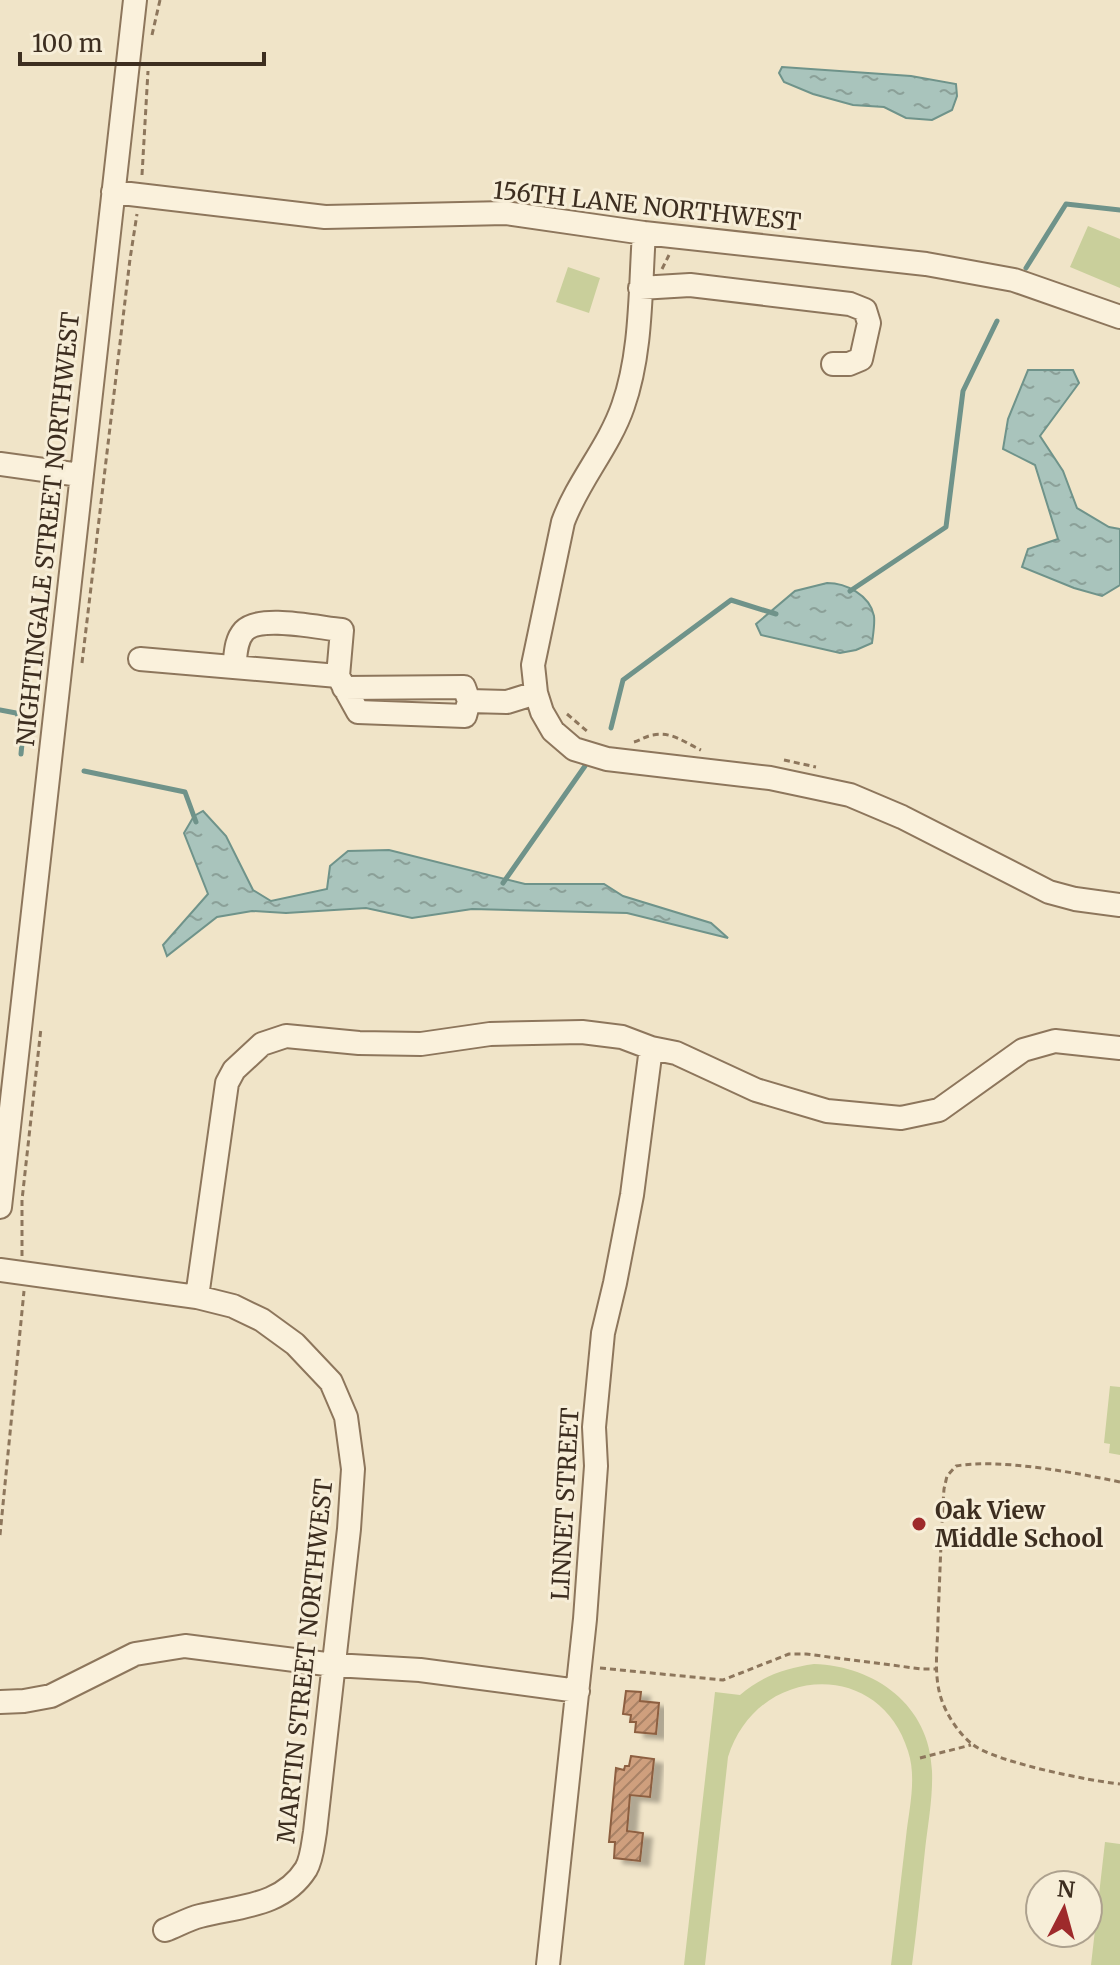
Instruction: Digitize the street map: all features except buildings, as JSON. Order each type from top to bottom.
[{"type":"street","name":"NIGHTINGALE STREET NORTHWEST","points":[[0,1207],[135,0]]},
{"type":"street","name":"156TH LANE NORTHWEST","points":[[113,192],[325,217],[506,213],[644,233],[967,270],[1041,288],[1120,317]]},
{"type":"street","points":[[644,233],[650,288],[634,363],[622,408],[563,522],[533,665],[536,693],[553,731],[574,749],[607,759],[770,778],[850,795],[902,817],[1049,892],[1120,905]]},
{"type":"street","points":[[650,288],[704,287],[850,304],[865,310],[869,323],[861,359],[849,364],[833,364]]},
{"type":"street","points":[[0,464],[80,475]]},
{"type":"street","points":[[234,667],[237,642],[243,631],[261,622],[342,630],[341,682],[358,712],[465,716],[469,701],[507,702],[536,693]]},
{"type":"street","points":[[140,659],[234,667],[341,682]]},
{"type":"street","points":[[197,1297],[227,1083],[234,1070],[262,1044],[286,1036],[359,1043],[421,1044],[490,1034],[533,1032],[582,1032],[622,1037],[676,1053],[756,1090],[827,1111],[901,1118],[939,1110],[1023,1050],[1055,1041],[1120,1048]]},
{"type":"street","name":"LINNET STREET","points":[[548,1965],[578,1691],[596,1466],[594,1427],[603,1333],[632,1195],[651,1048]]},
{"type":"street","name":"MARTIN STREET NORTHWEST","points":[[0,1270],[197,1297],[233,1306],[262,1320],[295,1344],[331,1382],[346,1417],[353,1469],[334,1665],[315,1832],[308,1867],[275,1897],[253,1906],[198,1916],[165,1930]]},
{"type":"street","points":[[0,1702],[51,1696],[115,1663],[156,1649],[202,1647],[334,1665],[420,1670],[578,1691]]},
{"type":"path","points":[[151,38],[160,0]]},
{"type":"path","points":[[141,180],[148,61]]},
{"type":"path","points":[[82,663],[137,213]]},
{"type":"path","points":[[650,288],[669,254]]},
{"type":"path","points":[[562,708],[573,722],[588,732]]},
{"type":"path","points":[[629,741],[638,742],[655,734],[666,735],[680,737],[701,750],[713,752]]},
{"type":"path","points":[[778,759],[822,768]]},
{"type":"path","points":[[22,1251],[22,1200],[42,1018]]},
{"type":"path","points":[[0,1535],[24,1288]]},
{"type":"path","points":[[1120,1482],[1060,1471],[981,1464],[956,1466],[947,1476],[944,1489],[937,1669],[941,1699],[956,1726],[972,1744],[993,1755],[1120,1784]]},
{"type":"path","points":[[580,1665],[723,1680],[789,1654],[806,1654],[937,1669]]},
{"type":"path","points":[[920,1758],[972,1744]]},
{"type":"green space","points":[[1088,226],[1120,239],[1120,288],[1070,267]]},
{"type":"green space","points":[[568,267],[600,278],[589,313],[556,302]]},
{"type":"green space","points":[[1110,1386],[1120,1387],[1120,1455],[1109,1453],[1110,1444],[1104,1443]]},
{"type":"green space","points":[[814,1664],[837,1666],[878,1681],[910,1709],[929,1748],[931,1801],[912,1965],[891,1965],[912,1794],[908,1751],[893,1721],[872,1700],[846,1688],[818,1684],[790,1690],[764,1704],[743,1726],[728,1757],[705,1965],[684,1965],[715,1692],[740,1695],[775,1674]]},
{"type":"green space","points":[[1105,1842],[1120,1844],[1120,1965],[1091,1965],[1093,1949],[1104,1949],[1102,1869]]},
{"type":"water","points":[[782,67],[911,76],[956,84],[957,96],[952,110],[932,120],[906,118],[884,107],[853,105],[813,94],[784,82],[779,73]]},
{"type":"water","points":[[1028,370],[1073,370],[1079,383],[1040,436],[1063,471],[1077,508],[1109,527],[1120,529],[1120,585],[1102,596],[1022,567],[1028,549],[1058,539],[1035,465],[1003,449],[1008,419]]},
{"type":"water","points":[[827,583],[849,588],[868,602],[874,616],[872,643],[840,653],[761,635],[756,624],[795,591]]},
{"type":"water","points":[[203,811],[226,836],[253,890],[271,901],[327,889],[330,866],[348,851],[389,850],[525,884],[604,884],[623,896],[711,923],[728,938],[627,913],[472,909],[412,918],[366,908],[286,913],[252,911],[217,917],[167,956],[163,945],[208,894],[184,833],[194,816]]},
{"type":"waterway","points":[[1026,268],[1066,204],[1120,210]]},
{"type":"waterway","points":[[850,591],[946,527],[963,391],[997,321]]},
{"type":"waterway","points":[[611,728],[623,680],[731,600],[776,614]]},
{"type":"waterway","points":[[0,710],[16,713],[24,722],[21,754]]},
{"type":"waterway","points":[[503,883],[585,766]]},
{"type":"waterway","points":[[84,771],[185,792],[196,822]]},
{"type":"place","name":"Oak View Middle School","points":[[919,1524]]}]
